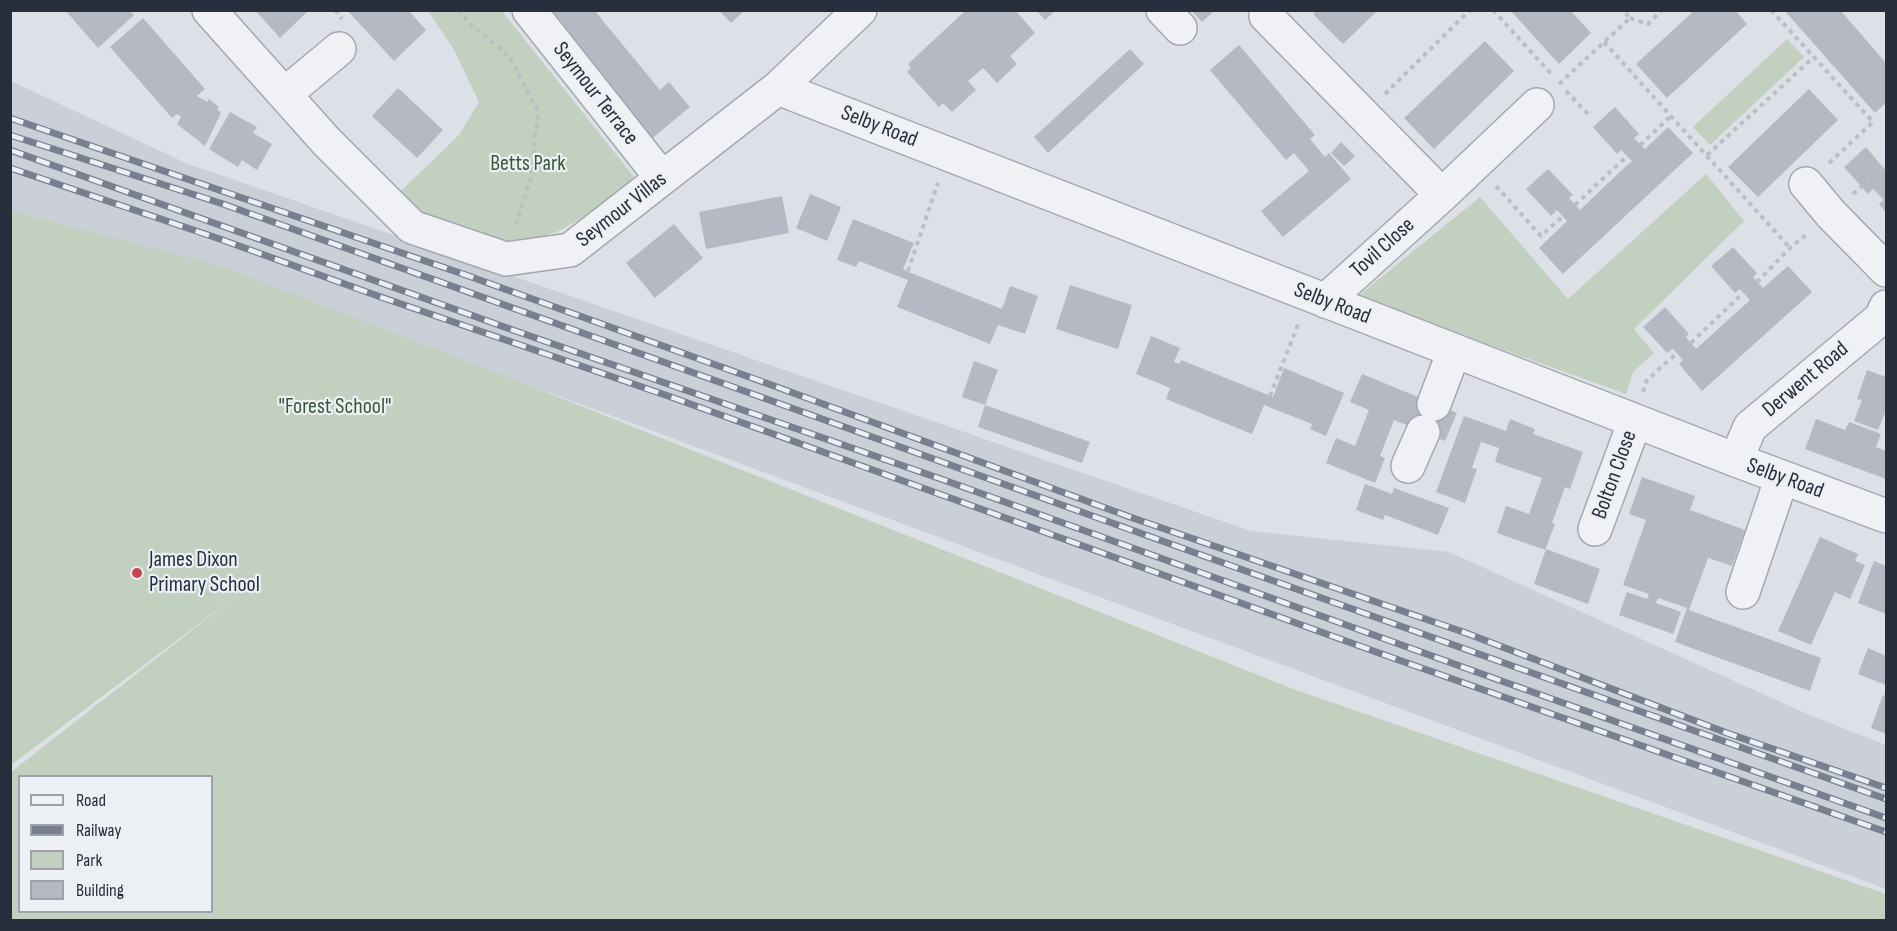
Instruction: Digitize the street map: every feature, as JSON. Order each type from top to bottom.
[{"type":"street","name":"Seymour Villas","points":[[209,10],[326,141],[412,226],[506,259],[570,250],[778,88],[853,13]]},
{"type":"street","name":"Seymour Terrace","points":[[529,10],[662,178]]},
{"type":"street","points":[[1266,16],[1442,195]]},
{"type":"street","points":[[285,94],[339,49]]},
{"type":"street","name":"Selby Road","points":[[778,88],[1736,460],[1887,516]]},
{"type":"street","name":"Tovil Close","points":[[1317,298],[1442,195],[1548,94]]},
{"type":"street","points":[[1806,184],[1887,270]]},
{"type":"street","name":"Derwent Road","points":[[1736,460],[1750,427],[1885,316]]},
{"type":"street","points":[[1408,465],[1454,351]]},
{"type":"street","name":"Bolton Close","points":[[1595,529],[1635,421]]},
{"type":"street","points":[[1743,592],[1782,477]]},
{"type":"path","points":[[458,10],[471,25],[509,56],[538,112],[531,178],[506,259]]},
{"type":"path","points":[[1363,115],[1470,10]]},
{"type":"path","points":[[1493,10],[1548,94],[1588,114]]},
{"type":"path","points":[[1623,10],[1630,18],[1648,24],[1662,10]]},
{"type":"path","points":[[1771,10],[1873,122],[1806,184]]},
{"type":"path","points":[[1548,94],[1630,18]]},
{"type":"path","points":[[1605,42],[1790,248]]},
{"type":"path","points":[[1707,155],[1814,57]]},
{"type":"path","points":[[1640,145],[1671,116]]},
{"type":"path","points":[[908,271],[948,154]]},
{"type":"path","points":[[1575,205],[1627,156]]},
{"type":"path","points":[[1476,163],[1540,236],[1562,217]]},
{"type":"path","points":[[1691,343],[1743,293]]},
{"type":"path","points":[[1270,396],[1317,298]]},
{"type":"path","points":[[1635,421],[1647,380],[1677,353]]},
{"type":"shaded area","points":[[11,81],[188,164],[1251,531],[1449,552],[1805,713],[1886,745],[1886,889],[518,381],[11,764]]},
{"type":"green space","name":"Betts Park","points":[[428,11],[502,11],[634,177],[599,208],[557,232],[521,243],[483,238],[429,222],[401,191],[459,135],[479,102],[453,48]]},
{"type":"green space","points":[[1787,39],[1804,57],[1710,145],[1693,127]]},
{"type":"green space","points":[[1706,174],[1744,221],[1634,329],[1654,353],[1633,372],[1626,394],[1357,297],[1480,197],[1568,299]]},
{"type":"green space","name":"\"Forest School\"","points":[[11,211],[218,265],[518,381],[1296,690],[1886,894],[1886,920],[11,920],[11,772],[241,592],[11,765]]},
{"type":"building","points":[[65,10],[129,10],[134,15],[98,48]]},
{"type":"building","points":[[255,10],[309,10],[280,38]]},
{"type":"building","points":[[347,10],[408,10],[426,30],[394,61]]},
{"type":"building","points":[[538,10],[594,10],[660,90],[669,82],[690,107],[644,145]]},
{"type":"building","points":[[719,10],[742,10],[743,12],[731,23]]},
{"type":"building","points":[[966,10],[1015,10],[1035,33],[1010,56],[1017,64],[997,83],[983,68],[968,81],[976,90],[952,112],[943,103],[939,107],[907,72],[911,68],[908,64]]},
{"type":"building","points":[[1036,10],[1056,10],[1045,20]]},
{"type":"building","points":[[1191,10],[1215,10],[1202,22]]},
{"type":"building","points":[[1317,10],[1378,10],[1343,44],[1313,14]]},
{"type":"building","points":[[1510,10],[1570,10],[1591,33],[1559,64]]},
{"type":"building","points":[[1695,10],[1735,10],[1747,24],[1667,98],[1636,64]]},
{"type":"building","points":[[1784,10],[1840,10],[1886,63],[1886,103],[1875,113]]},
{"type":"building","points":[[143,18],[205,89],[197,96],[207,102],[209,99],[219,107],[217,109],[221,113],[205,146],[177,124],[181,117],[177,114],[172,118],[110,47]]},
{"type":"building","points":[[1485,41],[1514,71],[1434,149],[1404,118]]},
{"type":"building","points":[[1239,45],[1315,135],[1310,139],[1325,157],[1329,153],[1351,179],[1283,237],[1261,211],[1309,171],[1294,153],[1286,160],[1210,70]]},
{"type":"building","points":[[1130,49],[1144,64],[1048,153],[1034,137]]},
{"type":"building","points":[[398,88],[443,130],[417,158],[372,116]]},
{"type":"building","points":[[1809,89],[1838,120],[1758,197],[1728,167]]},
{"type":"building","points":[[1615,107],[1639,134],[1634,138],[1645,149],[1668,127],[1693,153],[1563,274],[1539,248],[1567,221],[1557,210],[1551,216],[1526,189],[1548,169],[1573,195],[1569,198],[1580,210],[1632,161],[1621,150],[1617,154],[1593,127]]},
{"type":"building","points":[[230,112],[257,127],[253,133],[272,144],[257,170],[242,160],[238,167],[209,149]]},
{"type":"building","points":[[1341,142],[1355,156],[1344,166],[1331,153]]},
{"type":"building","points":[[1866,147],[1886,171],[1886,213],[1879,204],[1884,200],[1873,189],[1868,194],[1844,167]]},
{"type":"building","points":[[810,194],[841,207],[827,241],[796,228]]},
{"type":"building","points":[[782,196],[789,233],[706,249],[699,212]]},
{"type":"building","points":[[853,219],[914,243],[903,269],[911,273],[1002,309],[1010,286],[1038,296],[1025,334],[998,325],[990,344],[897,307],[908,280],[859,261],[856,267],[837,260]]},
{"type":"building","points":[[674,224],[703,258],[655,298],[626,263]]},
{"type":"building","points":[[1733,247],[1757,273],[1753,277],[1763,288],[1788,266],[1812,292],[1702,391],[1679,364],[1683,360],[1673,349],[1667,353],[1643,327],[1665,307],[1689,334],[1686,337],[1696,349],[1750,300],[1740,289],[1735,293],[1711,266]]},
{"type":"building","points":[[1070,285],[1132,305],[1118,349],[1056,329]]},
{"type":"building","points":[[1151,336],[1180,348],[1174,362],[1180,364],[1181,360],[1273,397],[1284,368],[1344,393],[1326,436],[1310,429],[1312,424],[1264,405],[1252,434],[1166,399],[1170,388],[1136,374]]},
{"type":"building","points":[[974,361],[998,370],[985,405],[962,397]]},
{"type":"building","points":[[1867,370],[1886,377],[1886,410],[1878,430],[1854,421],[1862,400],[1857,399]]},
{"type":"building","points":[[1362,374],[1457,413],[1445,441],[1394,420],[1380,456],[1385,458],[1375,483],[1326,463],[1336,438],[1355,446],[1369,410],[1350,402]]},
{"type":"building","points":[[985,405],[1090,442],[1082,463],[978,427]]},
{"type":"building","points":[[1464,416],[1506,431],[1510,419],[1535,429],[1533,434],[1583,452],[1570,489],[1565,487],[1545,550],[1497,533],[1506,506],[1529,514],[1542,478],[1495,462],[1499,448],[1481,442],[1472,468],[1477,469],[1465,503],[1436,492]]},
{"type":"building","points":[[1816,419],[1845,430],[1849,422],[1881,434],[1876,447],[1886,451],[1886,479],[1805,449]]},
{"type":"building","points":[[1642,477],[1695,496],[1690,510],[1745,530],[1732,566],[1708,558],[1689,610],[1821,658],[1810,691],[1675,642],[1687,608],[1658,598],[1656,603],[1681,612],[1673,634],[1619,615],[1627,592],[1647,599],[1649,594],[1623,585],[1646,520],[1629,514]]},
{"type":"building","points":[[1365,484],[1392,494],[1394,488],[1449,508],[1438,535],[1385,515],[1383,520],[1356,510]]},
{"type":"building","points":[[1820,537],[1858,554],[1855,561],[1865,565],[1850,599],[1835,592],[1811,645],[1778,631]]},
{"type":"building","points":[[1546,549],[1600,569],[1588,604],[1534,584]]},
{"type":"building","points":[[1874,561],[1886,566],[1886,614],[1858,603]]},
{"type":"building","points":[[1868,648],[1886,656],[1886,685],[1858,674]]},
{"type":"building","points":[[1883,695],[1886,696],[1886,734],[1871,728]]},
{"type":"railway","points":[[10,118],[463,274],[1130,517],[1466,633],[1727,733],[1886,788]]},
{"type":"railway","points":[[10,135],[223,204],[1886,799]]},
{"type":"railway","points":[[10,150],[510,329],[941,479],[1886,818]]},
{"type":"railway","points":[[10,168],[671,397],[1379,653],[1886,832]]},
{"type":"place","name":"James Dixon Primary School","points":[[137,573]]}]
